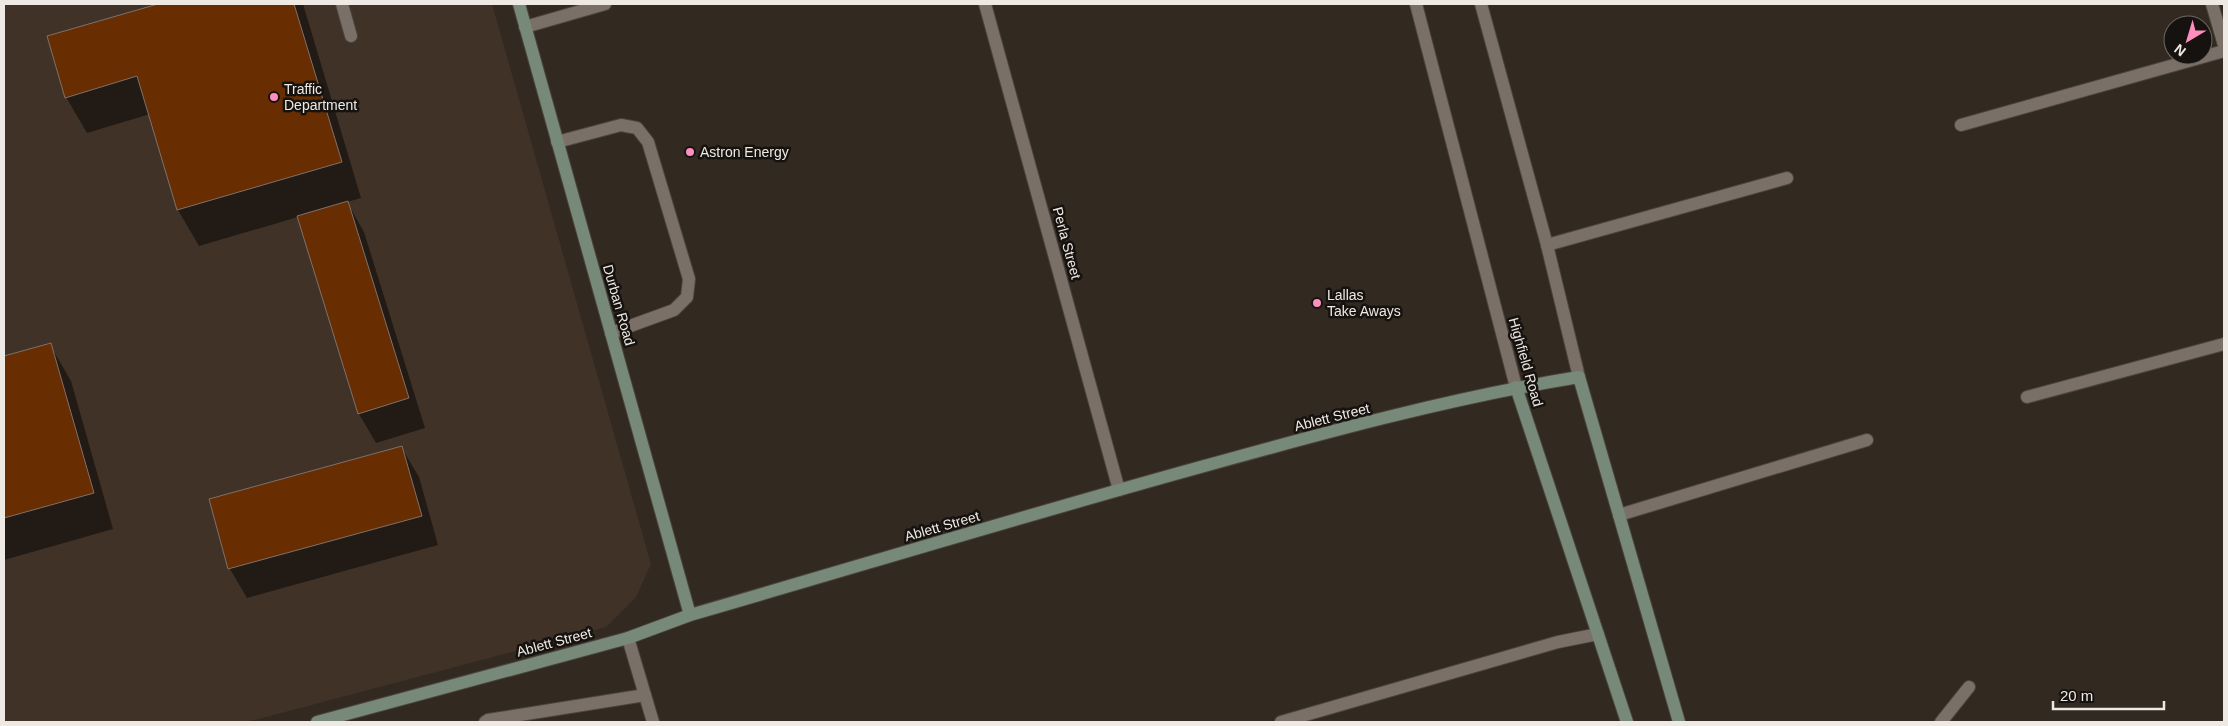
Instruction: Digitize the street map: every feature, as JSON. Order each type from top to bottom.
[{"type":"street","points":[[342,4],[351,36]]},
{"type":"street","name":"Durban Road","points":[[519,4],[690,615]]},
{"type":"street","points":[[525,27],[605,4]]},
{"type":"street","name":"Perla Street","points":[[985,4],[1119,490]]},
{"type":"street","name":"Highfield Road","points":[[1416,4],[1516,387],[1628,722]]},
{"type":"street","points":[[1480,4],[1547,245],[1579,377],[1679,722]]},
{"type":"street","points":[[2212,4],[2224,45]]},
{"type":"street","points":[[1961,125],[2224,51]]},
{"type":"street","points":[[557,142],[622,125],[637,128],[648,142],[689,279],[687,297],[674,310],[612,333]]},
{"type":"street","points":[[1547,245],[1787,178]]},
{"type":"street","points":[[2026,397],[2224,344]]},
{"type":"street","name":"Ablett Street","points":[[317,722],[628,638],[690,615],[1119,490],[1308,438],[1516,387],[1579,377]]},
{"type":"street","points":[[1619,515],[1867,440]]},
{"type":"street","points":[[1281,722],[1558,642],[1598,634]]},
{"type":"street","points":[[628,638],[653,722]]},
{"type":"street","points":[[1941,722],[1969,687]]},
{"type":"street","points":[[485,722],[645,696]]},
{"type":"shaded area","points":[[4,4],[492,4],[651,564],[636,597],[606,627],[247,722],[4,722]]},
{"type":"building","points":[[158,4],[294,4],[342,162],[177,210],[137,76],[65,98],[47,36]]},
{"type":"building","points":[[348,201],[409,398],[358,414],[297,216]]},
{"type":"building","points":[[51,343],[94,493],[4,518],[4,356]]},
{"type":"building","points":[[402,446],[422,516],[228,569],[209,499]]},
{"type":"place","name":"Traffic Department","points":[[274,97]]},
{"type":"place","name":"Astron Energy","points":[[690,152]]},
{"type":"place","name":"Lallas Take Aways","points":[[1317,303]]}]
